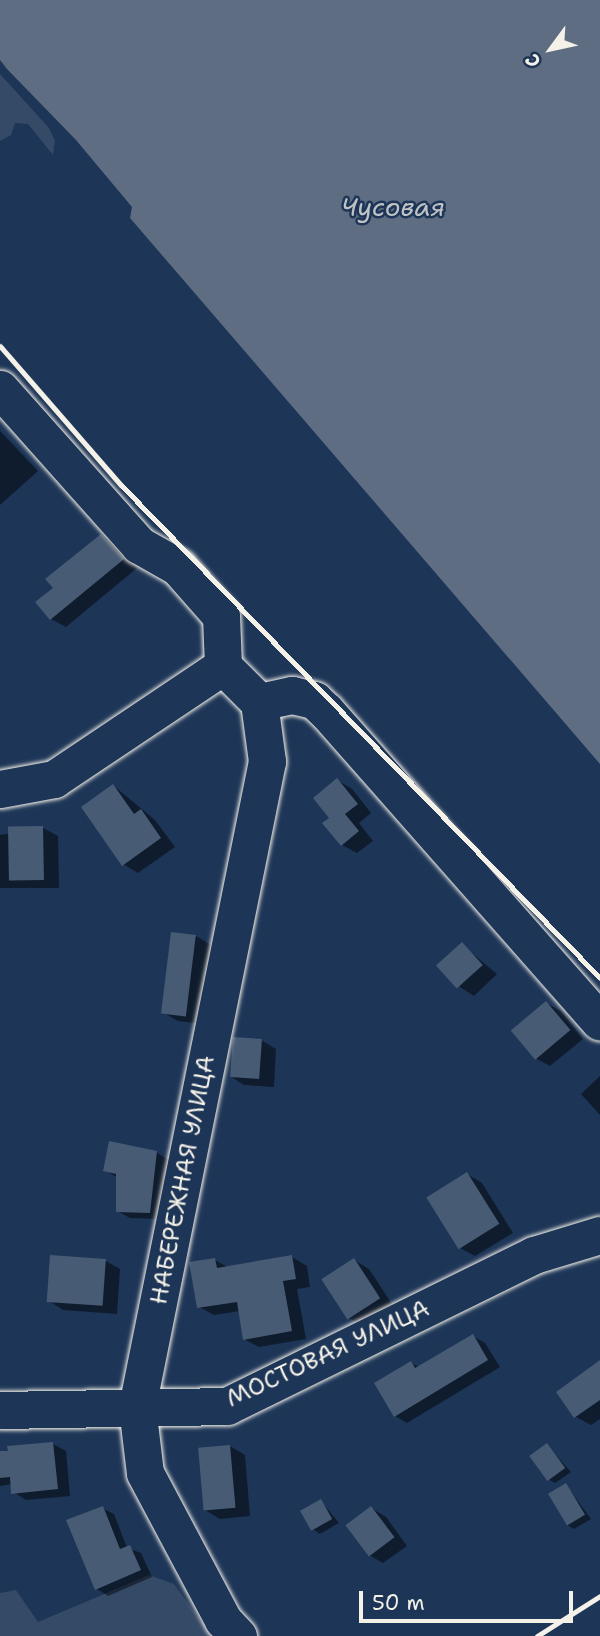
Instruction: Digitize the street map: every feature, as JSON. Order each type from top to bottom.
[{"type":"street","points":[[0,389],[139,545],[178,567],[221,616],[223,666],[260,702],[292,695],[314,700],[327,711],[600,1022]]},
{"type":"street","points":[[0,789],[54,779],[223,666]]},
{"type":"street","name":"НАБЕРЕЖНАЯ УЛИЦА","points":[[238,1636],[223,1620],[145,1473],[137,1407],[267,761],[260,702]]},
{"type":"street","name":"МОСТОВАЯ УЛИЦА","points":[[0,1410],[227,1406],[534,1255],[600,1235]]},
{"type":"shaded area","points":[[0,74],[49,128],[55,141],[53,155],[28,124],[15,123],[11,135],[0,141]]},
{"type":"shaded area","points":[[149,1575],[174,1584],[212,1636],[0,1636],[0,1593],[16,1590],[38,1622]]},
{"type":"water","name":"Чусовая","points":[[0,0],[600,0],[600,764],[130,218],[132,207],[76,140],[7,69],[0,60]]},
{"type":"building","points":[[101,534],[124,559],[50,620],[35,602],[53,588],[45,579]]},
{"type":"building","points":[[337,778],[358,804],[345,814],[359,831],[341,846],[322,823],[329,818],[313,798]]},
{"type":"building","points":[[113,784],[134,814],[141,809],[161,838],[122,866],[81,807]]},
{"type":"building","points":[[43,826],[44,880],[9,881],[8,827]]},
{"type":"building","points":[[171,932],[196,935],[186,1016],[161,1013]]},
{"type":"building","points":[[462,942],[483,965],[457,988],[436,965]]},
{"type":"building","points":[[546,1001],[570,1030],[535,1060],[511,1031]]},
{"type":"building","points":[[233,1037],[262,1039],[259,1079],[230,1077]]},
{"type":"building","points":[[109,1141],[157,1151],[150,1213],[116,1212],[116,1174],[103,1171]]},
{"type":"building","points":[[467,1172],[499,1224],[459,1249],[426,1197]]},
{"type":"building","points":[[50,1255],[106,1259],[103,1306],[47,1302]]},
{"type":"building","points":[[292,1255],[296,1279],[283,1281],[292,1331],[243,1340],[237,1302],[197,1308],[189,1262],[215,1258],[217,1268]]},
{"type":"building","points":[[354,1258],[380,1298],[347,1319],[321,1279]]},
{"type":"building","points":[[473,1334],[488,1360],[394,1417],[374,1383],[411,1361],[415,1368]]},
{"type":"building","points":[[600,1360],[600,1400],[574,1418],[556,1392]]},
{"type":"building","points":[[53,1442],[58,1489],[11,1494],[10,1477],[0,1478],[0,1451],[8,1451],[7,1446]]},
{"type":"building","points":[[547,1443],[565,1468],[547,1481],[529,1456]]},
{"type":"building","points":[[230,1445],[235,1508],[204,1511],[198,1448]]},
{"type":"building","points":[[566,1483],[585,1515],[567,1526],[548,1494]]},
{"type":"building","points":[[321,1499],[332,1519],[311,1531],[300,1511]]},
{"type":"building","points":[[103,1506],[120,1549],[130,1545],[141,1570],[95,1590],[66,1520]]},
{"type":"building","points":[[371,1506],[394,1537],[369,1556],[345,1525]]},
{"type":"railway","points":[[0,346],[121,485],[600,978]]},
{"type":"railway","points":[[537,1636],[600,1596]]}]
